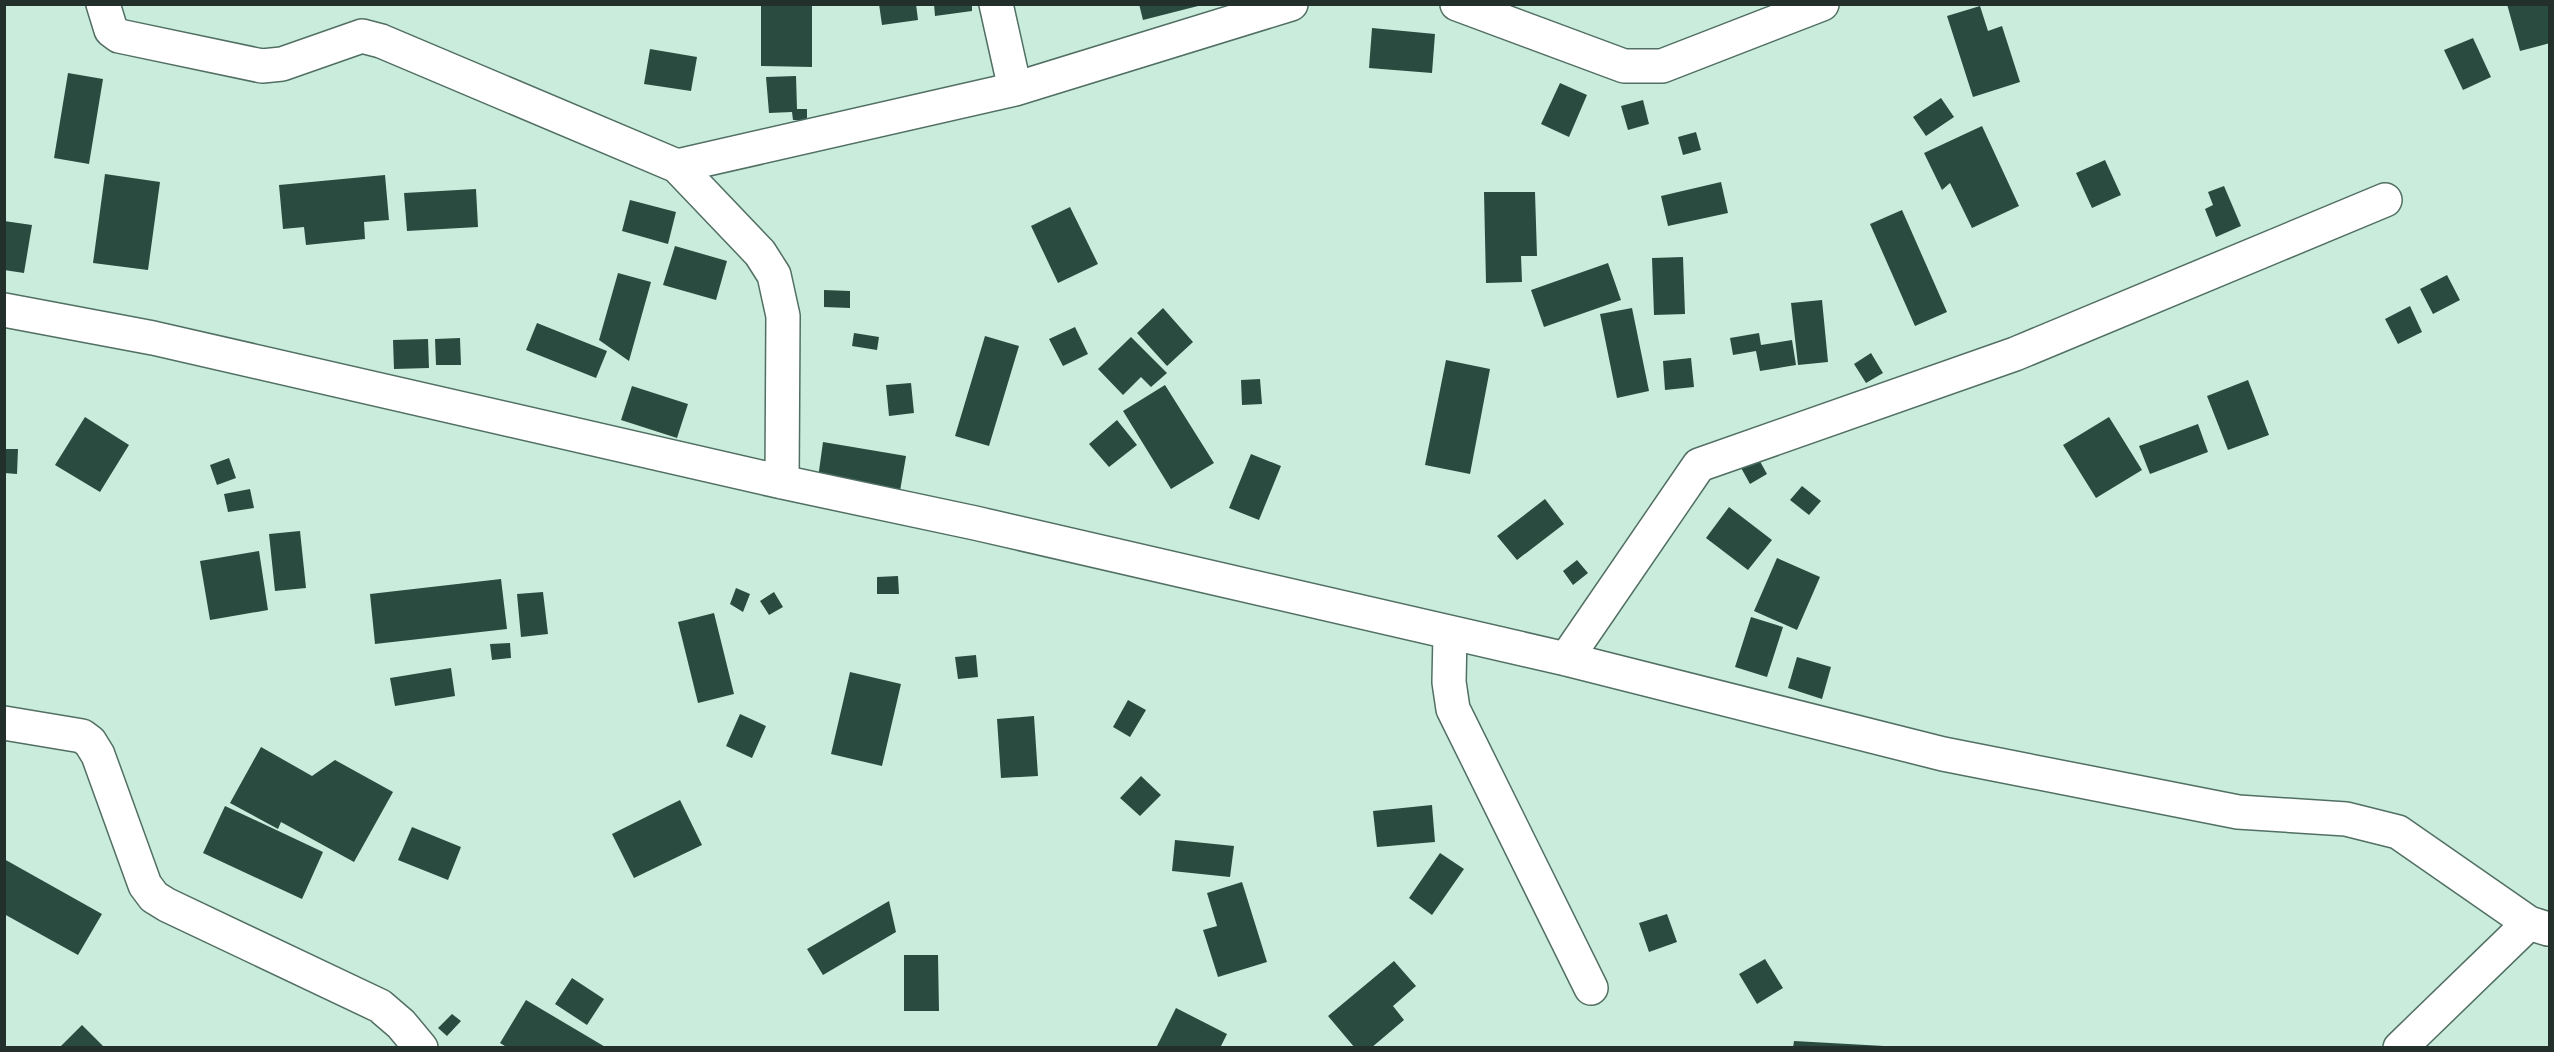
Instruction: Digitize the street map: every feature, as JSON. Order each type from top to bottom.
[{"type":"street","points":[[103,4],[111,30],[119,36],[262,66],[282,64],[362,36],[381,40],[677,166],[760,253],[774,275],[783,316],[782,482]]},
{"type":"street","points":[[996,4],[1015,89]]},
{"type":"street","points":[[677,166],[1015,89],[1291,4]]},
{"type":"street","points":[[1458,4],[1624,66],[1662,66],[1822,4]]},
{"type":"street","points":[[1566,659],[1699,465],[2015,354],[2385,200]]},
{"type":"street","points":[[4,310],[153,338],[782,482],[975,523],[1566,659],[1943,754],[2238,812],[2346,819],[2398,832],[2539,926],[2400,1047]]},
{"type":"street","points":[[1450,634],[1449,681],[1453,710],[1591,988]]},
{"type":"street","points":[[4,723],[82,736],[90,742],[98,755],[145,885],[154,897],[380,1006],[401,1024],[421,1047]]},
{"type":"building","points":[[761,4],[812,4],[812,67],[761,66]]},
{"type":"building","points":[[879,4],[916,4],[918,20],[882,25]]},
{"type":"building","points":[[934,4],[972,4],[972,11],[935,16]]},
{"type":"building","points":[[1139,4],[1202,4],[1202,5],[1143,20]]},
{"type":"building","points":[[2507,4],[2550,4],[2550,43],[2520,51]]},
{"type":"building","points":[[1980,6],[1988,31],[2002,26],[2020,82],[1973,97],[1947,16]]},
{"type":"building","points":[[1372,28],[1435,34],[1432,73],[1369,68]]},
{"type":"building","points":[[2473,38],[2491,77],[2463,90],[2444,50]]},
{"type":"building","points":[[650,49],[697,57],[691,91],[644,84]]},
{"type":"building","points":[[68,73],[103,79],[89,164],[54,158]]},
{"type":"building","points":[[796,76],[797,109],[807,109],[807,120],[793,120],[792,112],[769,113],[766,77]]},
{"type":"building","points":[[1560,83],[1587,95],[1569,137],[1541,124]]},
{"type":"building","points":[[1941,98],[1954,117],[1926,136],[1913,117]]},
{"type":"building","points":[[1643,100],[1649,124],[1628,130],[1621,106]]},
{"type":"building","points":[[1982,126],[2019,206],[1972,228],[1950,183],[1942,190],[1924,153]]},
{"type":"building","points":[[1696,132],[1701,150],[1683,155],[1678,137]]},
{"type":"building","points":[[2105,160],[2121,195],[2092,208],[2076,173]]},
{"type":"building","points":[[105,174],[160,182],[148,270],[93,263]]},
{"type":"building","points":[[385,175],[389,220],[364,222],[365,239],[306,245],[304,227],[283,229],[279,185]]},
{"type":"building","points":[[1721,182],[1728,213],[1668,226],[1661,196]]},
{"type":"building","points":[[2224,186],[2241,226],[2216,237],[2205,209],[2213,205],[2208,192]]},
{"type":"building","points":[[476,189],[478,227],[407,231],[404,193]]},
{"type":"building","points":[[1484,192],[1535,192],[1537,256],[1521,256],[1522,282],[1486,283]]},
{"type":"building","points":[[630,200],[676,212],[668,244],[622,231]]},
{"type":"building","points":[[1070,207],[1098,264],[1058,283],[1031,226]]},
{"type":"building","points":[[1902,210],[1947,312],[1915,326],[1870,224]]},
{"type":"building","points":[[4,221],[32,225],[24,273],[4,270]]},
{"type":"building","points":[[675,246],[727,261],[716,300],[663,285]]},
{"type":"building","points":[[1683,257],[1685,314],[1654,315],[1652,258]]},
{"type":"building","points":[[1608,263],[1621,300],[1544,327],[1531,290]]},
{"type":"building","points":[[618,273],[651,282],[629,361],[599,340]]},
{"type":"building","points":[[2447,275],[2460,300],[2433,314],[2420,289]]},
{"type":"building","points":[[824,290],[850,291],[850,308],[824,307]]},
{"type":"building","points":[[1822,300],[1828,362],[1798,365],[1791,303]]},
{"type":"building","points":[[2410,306],[2422,332],[2398,344],[2385,319]]},
{"type":"building","points":[[1163,308],[1193,342],[1167,366],[1137,333]]},
{"type":"building","points":[[1632,308],[1649,391],[1617,398],[1600,314]]},
{"type":"building","points":[[537,323],[607,351],[596,378],[526,350]]},
{"type":"building","points":[[1075,327],[1088,354],[1063,366],[1049,339]]},
{"type":"building","points":[[854,333],[879,337],[877,350],[852,346]]},
{"type":"building","points":[[1759,333],[1761,345],[1792,340],[1796,365],[1760,371],[1756,351],[1733,355],[1730,338]]},
{"type":"building","points":[[985,336],[1019,346],[989,446],[955,436]]},
{"type":"building","points":[[1131,337],[1167,373],[1151,387],[1141,377],[1123,395],[1098,369]]},
{"type":"building","points":[[460,338],[461,365],[436,365],[435,339]]},
{"type":"building","points":[[428,339],[429,368],[394,369],[393,340]]},
{"type":"building","points":[[1871,353],[1883,373],[1866,383],[1854,364]]},
{"type":"building","points":[[1691,358],[1694,387],[1665,390],[1663,361]]},
{"type":"building","points":[[1446,360],[1490,369],[1470,474],[1425,465]]},
{"type":"building","points":[[1260,379],[1262,404],[1242,405],[1241,380]]},
{"type":"building","points":[[2248,380],[2269,435],[2228,450],[2207,396]]},
{"type":"building","points":[[911,383],[914,413],[889,416],[886,385]]},
{"type":"building","points":[[1165,385],[1214,463],[1171,489],[1123,411]]},
{"type":"building","points":[[632,386],[688,404],[677,438],[621,420]]},
{"type":"building","points":[[85,417],[129,445],[100,492],[55,465]]},
{"type":"building","points":[[2109,417],[2142,470],[2096,498],[2063,445]]},
{"type":"building","points":[[1117,420],[1137,445],[1109,467],[1089,444]]},
{"type":"building","points":[[2198,424],[2208,452],[2150,474],[2139,446]]},
{"type":"building","points":[[823,442],[906,456],[900,491],[818,478]]},
{"type":"building","points":[[4,449],[18,449],[17,474],[4,473]]},
{"type":"building","points":[[1251,454],[1281,466],[1259,520],[1229,508]]},
{"type":"building","points":[[1757,456],[1767,474],[1750,484],[1740,466]]},
{"type":"building","points":[[229,458],[236,478],[217,485],[210,465]]},
{"type":"building","points":[[1802,486],[1821,501],[1809,515],[1790,500]]},
{"type":"building","points":[[250,489],[254,508],[228,512],[224,494]]},
{"type":"building","points":[[1545,499],[1564,524],[1517,560],[1497,536]]},
{"type":"building","points":[[1729,507],[1772,540],[1748,570],[1706,538]]},
{"type":"building","points":[[300,531],[306,588],[275,591],[269,534]]},
{"type":"building","points":[[259,551],[268,610],[210,620],[200,561]]},
{"type":"building","points":[[1777,558],[1820,577],[1797,630],[1754,611]]},
{"type":"building","points":[[1577,560],[1588,573],[1573,585],[1563,571]]},
{"type":"building","points":[[898,576],[899,594],[877,594],[877,577]]},
{"type":"building","points":[[501,579],[507,629],[375,644],[370,594]]},
{"type":"building","points":[[736,588],[750,594],[743,612],[730,604]]},
{"type":"building","points":[[543,592],[548,634],[521,637],[517,594]]},
{"type":"building","points":[[774,592],[783,607],[769,615],[760,601]]},
{"type":"building","points":[[714,613],[734,694],[698,703],[678,622]]},
{"type":"building","points":[[1751,617],[1783,627],[1767,677],[1735,667]]},
{"type":"building","points":[[510,643],[511,658],[492,660],[490,644]]},
{"type":"building","points":[[976,655],[978,677],[958,679],[955,657]]},
{"type":"building","points":[[1797,657],[1831,667],[1822,699],[1788,688]]},
{"type":"building","points":[[451,668],[455,696],[395,706],[390,678]]},
{"type":"building","points":[[850,672],[901,684],[882,766],[831,754]]},
{"type":"building","points":[[1128,700],[1146,710],[1130,737],[1113,727]]},
{"type":"building","points":[[740,714],[766,726],[752,758],[726,746]]},
{"type":"building","points":[[1034,716],[1038,776],[1001,778],[997,719]]},
{"type":"building","points":[[261,747],[312,776],[335,760],[393,792],[354,862],[281,822],[278,829],[230,803]]},
{"type":"building","points":[[1141,776],[1161,795],[1140,816],[1120,798]]},
{"type":"building","points":[[680,800],[702,845],[634,878],[612,834]]},
{"type":"building","points":[[1432,805],[1435,842],[1377,847],[1373,811]]},
{"type":"building","points":[[225,806],[323,852],[302,899],[203,853]]},
{"type":"building","points":[[412,827],[461,847],[448,880],[398,860]]},
{"type":"building","points":[[1175,840],[1234,846],[1230,877],[1172,871]]},
{"type":"building","points":[[1440,853],[1464,869],[1432,915],[1409,898]]},
{"type":"building","points":[[4,859],[102,914],[78,955],[4,914]]},
{"type":"building","points":[[1242,882],[1267,962],[1218,977],[1203,930],[1217,926],[1207,893]]},
{"type":"building","points":[[889,901],[896,932],[823,975],[807,949]]},
{"type":"building","points":[[1667,914],[1677,942],[1649,952],[1639,923]]},
{"type":"building","points":[[904,955],[938,955],[939,1011],[904,1011]]},
{"type":"building","points":[[1765,959],[1783,988],[1757,1004],[1739,974]]},
{"type":"building","points":[[1394,961],[1416,986],[1393,1006],[1404,1020],[1371,1048],[1355,1048],[1328,1016]]},
{"type":"building","points":[[572,978],[604,999],[587,1025],[555,1004]]},
{"type":"building","points":[[526,1000],[607,1048],[508,1048],[500,1043]]},
{"type":"building","points":[[1176,1008],[1227,1034],[1220,1048],[1156,1048]]},
{"type":"building","points":[[452,1014],[461,1021],[447,1036],[438,1028]]},
{"type":"building","points":[[82,1025],[105,1048],[59,1048]]},
{"type":"building","points":[[1794,1041],[1884,1046],[1884,1048],[1793,1048]]}]
